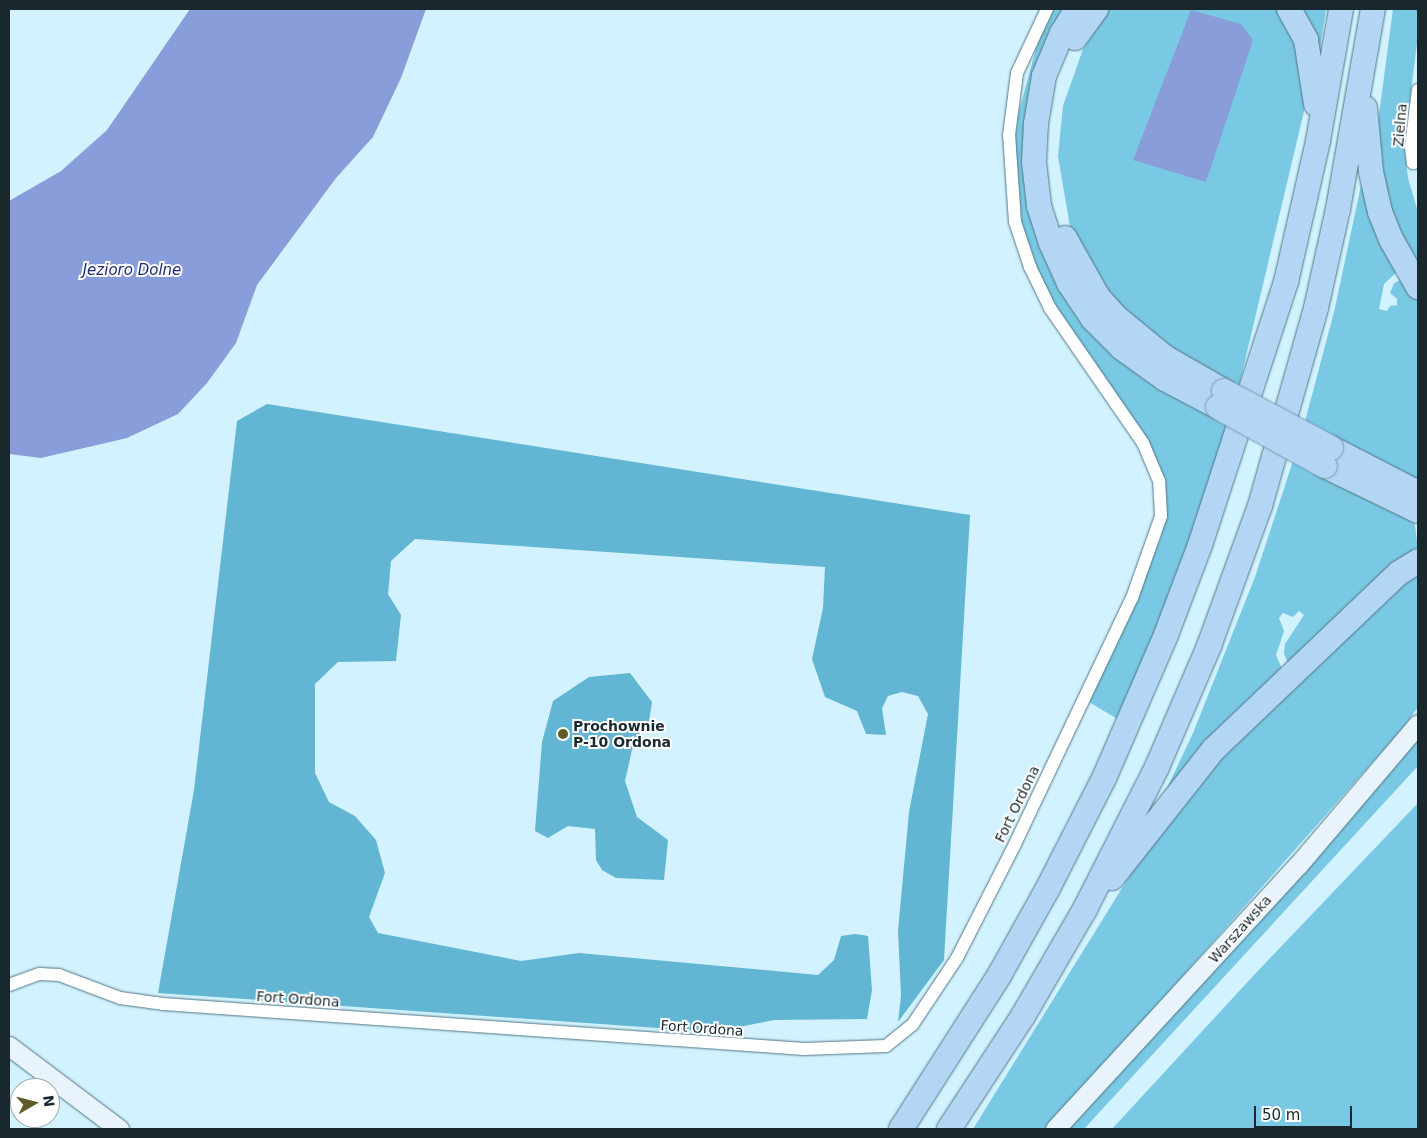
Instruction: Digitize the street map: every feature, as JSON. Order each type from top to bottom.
[{"type":"highway","points":[[1077,9],[1062,33],[1044,76],[1036,124],[1034,162],[1040,206],[1051,243],[1069,283],[1093,319],[1122,348],[1164,379],[1221,399]]},
{"type":"highway","points":[[1096,9],[1076,36],[1059,78],[1053,106],[1052,185],[1067,244],[1098,297],[1136,337],[1221,399],[1328,457],[1418,511]]},
{"type":"highway","points":[[1289,9],[1299,24],[1311,61],[1318,141]]},
{"type":"highway","points":[[901,1129],[1000,974],[1047,890],[1105,776],[1166,635],[1254,385],[1286,282],[1318,141],[1341,9]]},
{"type":"highway","points":[[949,1129],[1022,1016],[1084,909],[1168,741],[1209,646],[1260,506],[1321,287],[1373,9]]},
{"type":"highway","points":[[1362,74],[1371,172],[1380,212],[1392,241],[1418,287]]},
{"type":"highway","points":[[1328,457],[1418,493]]},
{"type":"highway","points":[[1084,909],[1129,859],[1214,749],[1398,573],[1418,561]]},
{"type":"main road","name":"Warszawska","points":[[1055,1129],[1298,865],[1418,724]]},
{"type":"main road","points":[[9,1046],[119,1129]]},
{"type":"street","name":"Fort Ordona","points":[[9,985],[40,974],[59,975],[120,998],[163,1004],[804,1049],[886,1046],[914,1024],[957,958],[1015,844],[1132,598],[1161,516],[1158,481],[1143,443],[1050,308],[1030,266],[1015,222],[1009,135],[1017,73],[1047,9]]},
{"type":"street","name":"Zielna","points":[[1416,162],[1412,134],[1418,90]]},
{"type":"shaded area","points":[[1053,9],[1068,9],[1056,29],[1038,228],[1229,419],[1190,545],[1119,720],[1089,702],[1129,618],[1161,537],[1165,511],[1162,478],[1056,309],[1043,284],[1022,223],[1015,143],[1018,115],[1038,41]]},
{"type":"shaded area","points":[[1109,9],[1281,9],[1296,35],[1305,107],[1238,390],[1174,354],[1123,313],[1078,248],[1070,227],[1058,156],[1063,106],[1083,49]]},
{"type":"shaded area","points":[[1299,9],[1326,9],[1319,55]]},
{"type":"shaded area","points":[[1393,9],[1418,9],[1418,36],[1404,146],[1408,178],[1418,212],[1418,273],[1384,201],[1377,130]]},
{"type":"shaded area","points":[[1363,176],[1398,271],[1384,284],[1379,309],[1387,311],[1390,306],[1397,305],[1397,299],[1390,293],[1394,283],[1403,279],[1409,282],[1418,299],[1418,484],[1304,425],[1334,312]]},
{"type":"shaded area","points":[[267,404],[970,515],[944,960],[898,1022],[901,996],[898,931],[909,812],[928,714],[918,696],[902,692],[888,696],[882,708],[886,735],[866,734],[857,711],[825,697],[812,659],[823,608],[825,567],[415,539],[391,561],[388,594],[401,615],[396,661],[338,662],[315,684],[315,773],[329,802],[355,816],[376,840],[385,873],[369,917],[378,933],[521,961],[579,953],[818,975],[834,960],[841,936],[855,934],[868,936],[872,990],[867,1019],[774,1020],[714,1032],[158,993],[194,790],[237,421]]},
{"type":"shaded area","points":[[1295,455],[1414,518],[1418,548],[1394,565],[1288,663],[1284,654],[1285,644],[1304,615],[1299,611],[1293,617],[1283,613],[1279,618],[1284,631],[1276,655],[1283,671],[1159,805],[1193,733],[1255,577]]},
{"type":"shaded area","points":[[1418,570],[1418,707],[1403,728],[1047,1129],[973,1129],[1153,838],[1218,755]]},
{"type":"shaded area","points":[[630,673],[652,702],[649,722],[634,741],[625,781],[637,817],[668,840],[664,880],[616,878],[602,870],[596,860],[595,829],[568,826],[548,838],[535,831],[542,742],[553,701],[589,677]]},
{"type":"shaded area","points":[[1418,732],[1418,766],[1084,1129],[1066,1129]]},
{"type":"shaded area","points":[[1418,803],[1418,1129],[1112,1129],[1254,975]]},
{"type":"water","name":"Jezioro Dolne","points":[[190,9],[426,9],[401,78],[373,137],[336,178],[257,285],[236,343],[207,383],[178,414],[127,438],[41,458],[9,454],[9,201],[61,171],[107,130]]},
{"type":"water","points":[[1191,10],[1241,24],[1253,40],[1206,182],[1133,160]]},
{"type":"place","name":"Prochownie P-10 Ordona","points":[[563,734]]}]
